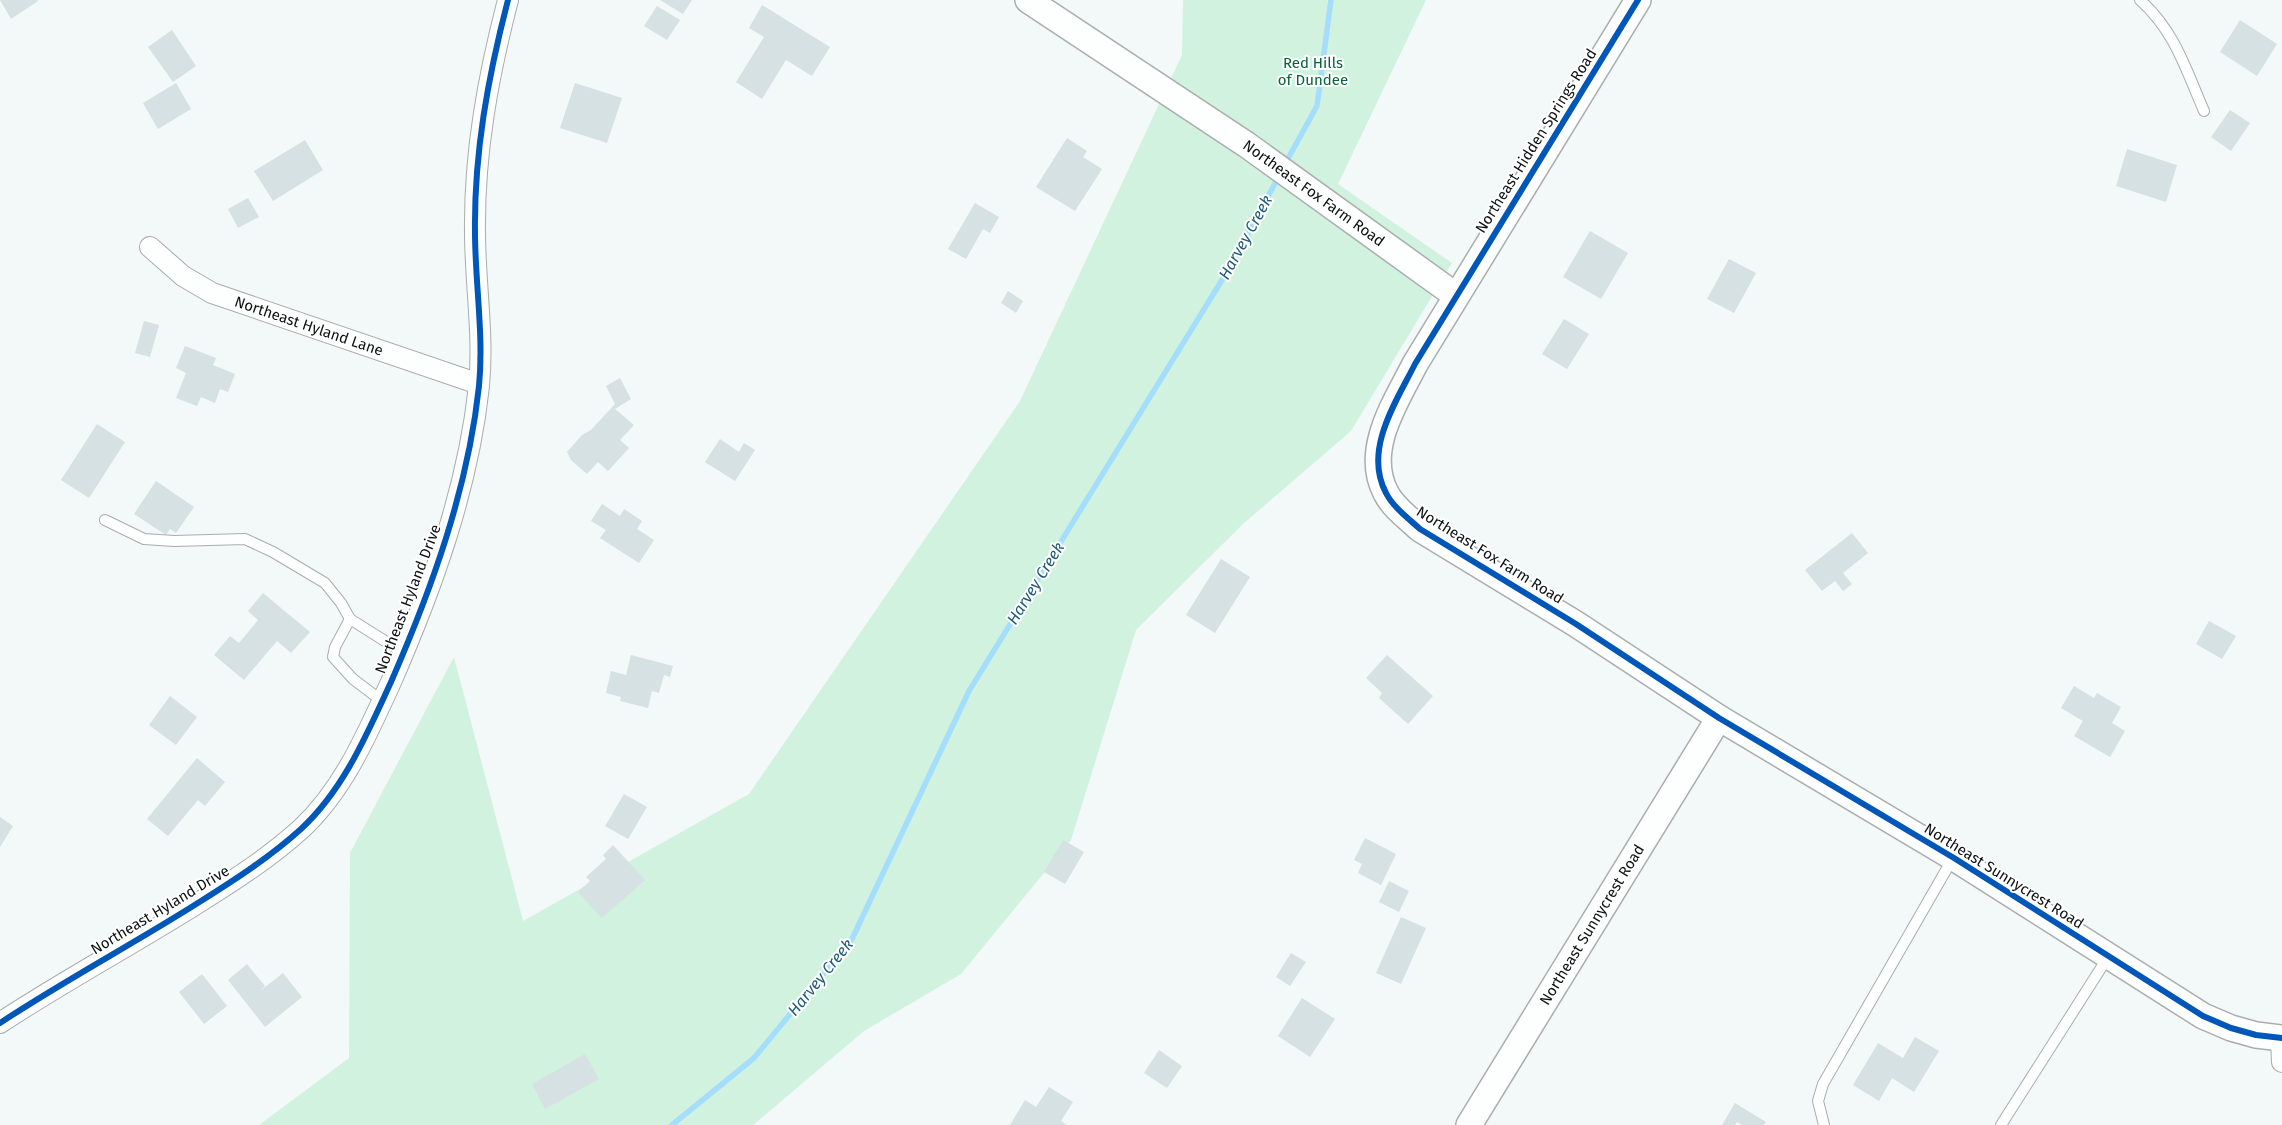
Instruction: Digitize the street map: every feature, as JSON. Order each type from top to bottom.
[{"type":"street","name":"Northeast Hyland Drive","points":[[0,1023],[253,868],[302,828],[330,798],[366,736],[404,652],[440,557],[470,440],[479,384],[479,325],[475,232],[477,154],[492,63],[508,0]]},
{"type":"street","name":"Northeast Fox Farm Road","points":[[1028,0],[1247,145],[1455,295],[1415,364],[1389,416],[1378,447],[1379,477],[1386,494],[1398,510],[1420,529],[1576,624],[1719,718]]},
{"type":"street","name":"Northeast Hidden Springs Road","points":[[1455,295],[1638,0]]},
{"type":"street","name":"Northeast Hyland Lane","points":[[150,247],[183,276],[212,293],[479,384]]},
{"type":"street","name":"Northeast Sunnycrest Road","points":[[1469,1125],[1719,718],[1954,858],[2203,1016],[2282,1046]]},
{"type":"lane","points":[[2140,0],[2154,12],[2170,33],[2204,111]]},
{"type":"lane","points":[[106,520],[144,539],[174,541],[245,540],[273,552],[324,583],[341,603],[350,619],[404,652]]},
{"type":"lane","points":[[350,619],[335,647],[333,657],[353,679],[382,701]]},
{"type":"lane","points":[[1824,1125],[1818,1101],[1823,1084],[1954,858]]},
{"type":"lane","points":[[2001,1125],[2108,957]]},
{"type":"green space","name":"Red Hills of Dundee","points":[[1183,0],[1426,0],[1338,184],[1452,263],[1351,431],[1243,524],[1136,630],[1071,840],[961,974],[864,1031],[753,1125],[259,1125],[349,1058],[350,853],[454,657],[523,921],[749,794],[1020,401],[1182,55]]},
{"type":"building","points":[[0,0],[37,0],[38,1],[11,19]]},
{"type":"building","points":[[660,0],[692,0],[683,14]]},
{"type":"building","points":[[762,5],[830,47],[812,76],[786,60],[762,99],[736,82],[764,37],[749,28]]},
{"type":"building","points":[[657,6],[680,20],[667,40],[644,26]]},
{"type":"building","points":[[2240,20],[2277,44],[2257,76],[2220,52]]},
{"type":"building","points":[[172,30],[196,66],[173,82],[148,47]]},
{"type":"building","points":[[176,83],[191,109],[158,129],[143,103]]},
{"type":"building","points":[[575,83],[622,98],[607,143],[560,128]]},
{"type":"building","points":[[2230,110],[2250,123],[2231,151],[2211,137]]},
{"type":"building","points":[[1067,138],[1087,151],[1083,157],[1102,169],[1075,211],[1036,187]]},
{"type":"building","points":[[305,140],[323,170],[273,201],[254,171]]},
{"type":"building","points":[[2127,149],[2177,165],[2166,202],[2116,186]]},
{"type":"building","points":[[248,198],[259,217],[238,228],[228,209]]},
{"type":"building","points":[[975,203],[999,217],[990,233],[983,229],[966,259],[948,249]]},
{"type":"building","points":[[1590,231],[1628,253],[1601,299],[1563,277]]},
{"type":"building","points":[[1729,259],[1756,273],[1734,313],[1707,299]]},
{"type":"building","points":[[1008,291],[1023,301],[1016,313],[1001,303]]},
{"type":"building","points":[[1564,319],[1589,334],[1567,369],[1542,354]]},
{"type":"building","points":[[144,321],[159,325],[150,357],[135,353]]},
{"type":"building","points":[[185,346],[216,358],[213,365],[235,374],[228,392],[220,389],[215,403],[201,397],[197,406],[176,398],[186,373],[176,368]]},
{"type":"building","points":[[620,378],[631,399],[615,409],[634,425],[620,440],[629,448],[608,471],[598,462],[587,474],[571,460],[567,452],[615,404],[606,386]]},
{"type":"building","points":[[97,424],[125,442],[89,498],[61,480]]},
{"type":"building","points":[[720,439],[739,452],[744,443],[755,450],[735,481],[705,462]]},
{"type":"building","points":[[156,481],[194,507],[176,533],[170,529],[166,535],[134,514]]},
{"type":"building","points":[[602,504],[620,516],[624,509],[642,521],[637,529],[654,540],[639,563],[600,538],[606,530],[591,521]]},
{"type":"building","points":[[1852,533],[1868,553],[1843,573],[1852,584],[1843,591],[1835,581],[1822,591],[1805,570]]},
{"type":"building","points":[[1221,559],[1250,577],[1215,633],[1186,615]]},
{"type":"building","points":[[263,593],[310,632],[291,653],[277,641],[244,680],[214,655],[230,636],[239,643],[258,620],[248,611]]},
{"type":"building","points":[[2209,621],[2236,636],[2222,659],[2196,644]]},
{"type":"building","points":[[631,655],[673,666],[670,677],[664,675],[659,693],[652,691],[648,708],[620,701],[621,697],[606,693],[611,671],[626,675]]},
{"type":"building","points":[[1387,655],[1433,696],[1408,724],[1379,698],[1382,693],[1366,678]]},
{"type":"building","points":[[2074,686],[2094,698],[2097,693],[2121,707],[2112,723],[2125,731],[2110,757],[2074,736],[2083,721],[2061,708]]},
{"type":"building","points":[[170,696],[197,717],[176,745],[149,725]]},
{"type":"building","points":[[197,758],[225,782],[205,806],[198,800],[168,836],[147,819]]},
{"type":"building","points":[[624,794],[647,807],[628,839],[605,826]]},
{"type":"building","points":[[0,817],[13,826],[0,847]]},
{"type":"building","points":[[1365,838],[1396,854],[1381,885],[1358,873],[1362,864],[1354,860]]},
{"type":"building","points":[[1063,840],[1084,852],[1065,884],[1044,872]]},
{"type":"building","points":[[613,845],[645,880],[602,918],[578,892],[590,881],[586,877],[606,859],[603,855]]},
{"type":"building","points":[[1389,881],[1409,891],[1399,912],[1379,902]]},
{"type":"building","points":[[1401,917],[1426,928],[1401,984],[1376,973]]},
{"type":"building","points":[[1291,953],[1306,962],[1290,986],[1276,977]]},
{"type":"building","points":[[247,964],[265,986],[260,991],[283,973],[302,997],[265,1027],[228,980]]},
{"type":"building","points":[[202,974],[227,1006],[204,1024],[179,992]]},
{"type":"building","points":[[1302,998],[1335,1019],[1310,1057],[1278,1036]]},
{"type":"building","points":[[1915,1037],[1939,1051],[1914,1092],[1892,1078],[1879,1101],[1853,1085],[1878,1043],[1903,1058]]},
{"type":"building","points":[[1159,1050],[1182,1066],[1167,1088],[1144,1073]]},
{"type":"building","points":[[585,1054],[599,1079],[545,1109],[532,1084]]},
{"type":"building","points":[[1049,1087],[1073,1102],[1061,1121],[1067,1125],[1010,1125],[1025,1100],[1036,1107]]},
{"type":"building","points":[[1735,1103],[1766,1122],[1764,1125],[1742,1125],[1737,1122],[1735,1125],[1722,1125]]},
{"type":"waterway","name":"Harvey Creek","points":[[1285,164],[1317,106],[1331,0]]},
{"type":"waterway","name":"Harvey Creek","points":[[672,1125],[754,1058],[852,939],[969,691],[1230,267],[1279,176]]},
{"type":"cycle path","points":[[0,1023],[201,901],[277,849],[301,829],[330,796],[342,779],[363,741],[406,647],[434,574],[457,500],[474,424],[480,367],[475,232],[477,173],[484,115],[494,58],[508,0]]},
{"type":"cycle path","points":[[1638,0],[1415,364],[1399,394],[1385,427],[1380,443],[1378,460],[1380,477],[1389,498],[1420,529],[1576,624],[1719,718],[1954,858],[2203,1016],[2231,1028],[2256,1035],[2282,1038]]}]
